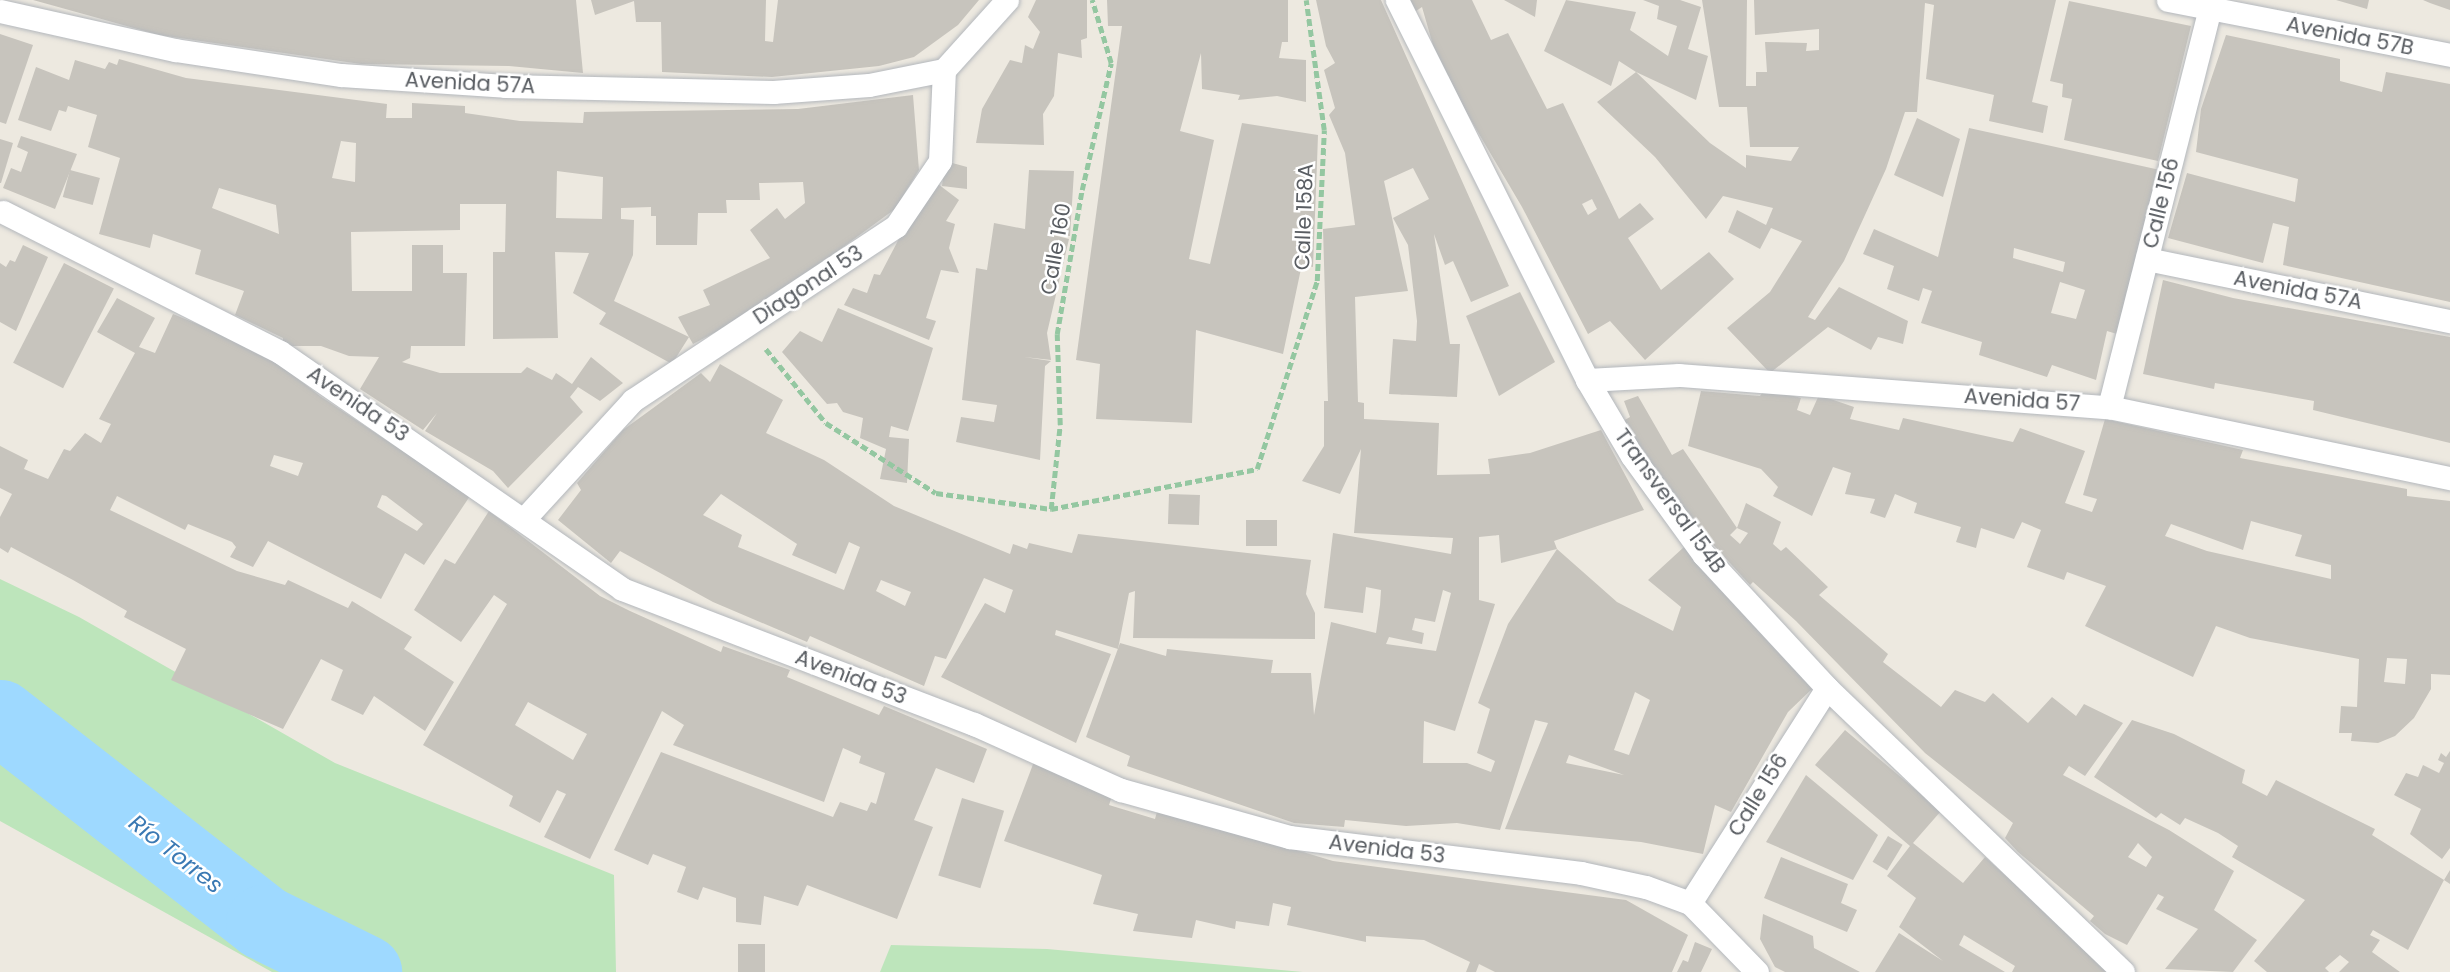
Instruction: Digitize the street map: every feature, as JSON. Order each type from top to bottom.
[{"type":"lane","points":[[944,70],[1007,0]]},
{"type":"lane","name":"Transversal 154B","points":[[1397,0],[1587,380],[1632,456],[1704,555],[1827,688],[2123,972]]},
{"type":"lane","name":"Avenida 57B","points":[[2168,0],[2211,4],[2450,55]]},
{"type":"lane","name":"Calle 156","points":[[2109,407],[2211,4]]},
{"type":"lane","name":"Avenida 57A","points":[[0,11],[175,50],[341,75],[505,86],[773,93],[869,85],[944,70]]},
{"type":"lane","name":"Diagonal 53","points":[[524,519],[633,400],[886,233],[911,207],[943,152],[944,70]]},
{"type":"lane","name":"Avenida 53","points":[[3,212],[280,352],[622,589],[974,724],[1121,790],[1289,837],[1581,873],[1646,887],[1690,903],[1757,972]]},
{"type":"lane","name":"Avenida 57A","points":[[2147,259],[2450,321]]},
{"type":"lane","name":"Avenida 57","points":[[1587,380],[1679,375],[2109,407],[2450,478]]},
{"type":"lane","name":"Calle 156","points":[[1690,903],[1827,688]]},
{"type":"path","name":"Calle 160","points":[[1051,509],[1060,425],[1057,334],[1082,190],[1111,63],[1092,0]]},
{"type":"path","name":"Calle 158A","points":[[1051,509],[1257,469],[1317,281],[1324,130],[1306,0]]},
{"type":"path","points":[[747,326],[826,424],[936,493],[1051,509]]},
{"type":"green space","points":[[0,579],[79,617],[335,763],[614,875],[616,972],[272,972],[0,821]]},
{"type":"green space","points":[[891,945],[1047,949],[1303,972],[880,972]]},
{"type":"building","points":[[33,0],[576,0],[583,73],[509,66],[361,64],[159,35]]},
{"type":"building","points":[[591,0],[766,0],[765,41],[773,42],[778,0],[979,0],[958,25],[914,57],[879,66],[772,77],[662,72],[661,22],[636,22],[634,1],[595,15]]},
{"type":"building","points":[[1036,0],[1087,0],[1087,38],[1081,40],[1082,58],[1058,53],[1054,96],[1043,114],[1044,145],[976,143],[982,109],[1010,60],[1022,63],[1025,45],[1033,49],[1040,32],[1028,17]]},
{"type":"building","points":[[1107,0],[1288,0],[1288,42],[1282,42],[1279,58],[1306,60],[1306,102],[1277,96],[1238,100],[1240,95],[1202,89],[1201,53],[1180,131],[1214,140],[1189,259],[1210,264],[1242,123],[1318,135],[1313,267],[1302,264],[1283,354],[1196,330],[1192,423],[1096,419],[1100,364],[1076,360],[1122,26],[1108,26]]},
{"type":"building","points":[[1316,0],[1381,0],[1509,286],[1471,302],[1453,261],[1445,265],[1434,234],[1450,344],[1460,344],[1457,397],[1389,394],[1393,339],[1416,341],[1417,321],[1408,245],[1393,218],[1429,199],[1413,168],[1384,181],[1408,291],[1355,297],[1358,402],[1364,403],[1364,419],[1439,423],[1437,475],[1490,474],[1488,459],[1530,453],[1601,430],[1644,510],[1554,541],[1557,549],[1617,602],[1673,631],[1681,607],[1648,580],[1684,547],[1814,687],[1788,712],[1731,812],[1715,805],[1703,854],[1641,842],[1505,829],[1548,723],[1535,720],[1500,830],[1457,823],[1406,826],[1345,820],[1344,827],[1294,823],[1127,766],[1130,756],[1086,737],[1120,643],[1166,656],[1167,649],[1273,660],[1271,673],[1311,673],[1314,715],[1331,622],[1376,633],[1380,605],[1381,590],[1366,587],[1363,613],[1324,608],[1333,533],[1451,554],[1453,538],[1354,533],[1361,449],[1340,494],[1302,481],[1324,446],[1324,401],[1328,401],[1323,229],[1355,225],[1345,153],[1329,115],[1335,108],[1324,70],[1335,63],[1326,46]],"holes":[[[1499,535],[1501,563],[1557,549],[1508,624],[1478,703],[1490,709],[1477,753],[1495,761],[1491,772],[1467,763],[1423,763],[1424,721],[1455,731],[1495,604],[1479,600],[1479,537]],[[1443,590],[1451,593],[1436,651],[1386,644],[1389,637],[1422,644],[1424,633],[1412,630],[1415,618],[1435,622]],[[1635,692],[1650,700],[1629,755],[1614,750]],[[1569,755],[1624,775],[1566,763]]]},
{"type":"building","points":[[1409,0],[1472,0],[1491,40],[1508,33],[1547,109],[1563,103],[1619,219],[1640,203],[1654,219],[1628,238],[1661,290],[1709,252],[1734,279],[1645,360],[1610,321],[1588,334],[1522,207],[1439,66],[1422,7],[1413,13]],"holes":[[[1592,199],[1597,209],[1588,215],[1582,204]]]},
{"type":"building","points":[[1504,0],[1537,0],[1535,17]]},
{"type":"building","points":[[1566,0],[1636,12],[1630,30],[1668,56],[1677,26],[1657,19],[1659,6],[1643,0],[1680,0],[1701,7],[1688,49],[1708,56],[1696,100],[1636,72],[1619,61],[1611,86],[1544,51]]},
{"type":"building","points":[[1702,0],[1747,0],[1746,86],[1756,86],[1756,72],[1767,72],[1765,42],[1807,43],[1806,51],[1819,50],[1819,29],[1755,35],[1754,0],[2056,0],[2032,102],[2048,106],[2043,133],[1989,121],[1994,95],[1926,79],[1934,5],[1925,3],[1917,112],[1905,112],[1886,169],[1844,261],[1808,317],[1815,320],[1839,287],[1908,321],[1903,344],[1878,337],[1871,350],[1828,327],[1770,373],[1727,328],[1770,292],[1802,241],[1771,228],[1760,249],[1728,232],[1737,210],[1766,225],[1773,208],[1723,196],[1706,219],[1655,157],[1597,102],[1636,72],[1710,143],[1746,168],[1746,155],[1791,161],[1799,147],[1750,147],[1747,107],[1719,107]]},
{"type":"building","points":[[2336,0],[2369,0],[2367,9]]},
{"type":"building","points":[[2423,0],[2450,0],[2450,10],[2430,3]]},
{"type":"building","points":[[2069,1],[2191,26],[2158,161],[2064,140],[2072,99],[2062,97],[2063,84],[2050,81]]},
{"type":"building","points":[[0,34],[33,45],[6,124],[0,122]]},
{"type":"building","points":[[2226,35],[2340,59],[2340,81],[2382,92],[2386,72],[2450,84],[2450,302],[2283,265],[2289,227],[2273,223],[2263,263],[2168,238],[2187,173],[2295,202],[2298,179],[2196,152],[2201,109]]},
{"type":"building","points":[[119,59],[186,78],[387,104],[386,118],[412,118],[412,103],[465,106],[465,113],[520,121],[583,123],[584,112],[798,109],[913,95],[919,170],[895,209],[756,311],[693,344],[689,337],[672,364],[599,324],[606,313],[573,293],[589,253],[555,252],[558,338],[493,339],[493,252],[505,252],[506,204],[460,204],[460,230],[351,232],[352,291],[412,291],[412,245],[443,245],[443,273],[467,273],[465,346],[411,346],[410,358],[402,362],[440,373],[521,373],[527,367],[552,380],[556,373],[572,384],[591,357],[623,383],[600,401],[578,387],[570,397],[583,412],[508,488],[493,471],[425,431],[437,413],[423,430],[360,389],[379,357],[349,356],[321,346],[283,346],[283,338],[235,315],[244,291],[195,274],[201,250],[153,234],[150,248],[99,234],[120,158],[88,147],[97,115],[68,106],[66,112],[59,110],[51,131],[18,120],[36,67],[69,80],[75,60],[105,69],[109,62],[117,65]],"holes":[[[341,141],[356,143],[355,182],[332,178]],[[557,171],[603,177],[602,219],[556,218]],[[803,182],[805,203],[785,219],[777,208],[750,230],[770,258],[703,290],[710,305],[678,317],[689,337],[614,301],[633,255],[634,220],[621,219],[621,208],[651,207],[651,216],[656,216],[656,245],[697,245],[698,213],[727,213],[726,200],[760,200],[759,183]],[[219,188],[276,205],[279,234],[212,208]]]},
{"type":"building","points":[[1917,118],[1960,139],[1943,197],[1894,175]]},
{"type":"building","points":[[1969,128],[2160,170],[2117,334],[2107,331],[2096,380],[2052,365],[2047,377],[1979,355],[1982,342],[1921,323],[1932,291],[1923,288],[1919,301],[1887,289],[1894,266],[1863,254],[1874,229],[1938,257]],"holes":[[[2014,248],[2065,262],[2063,272],[2013,258]],[[2060,282],[2085,290],[2076,319],[2051,313]]]},
{"type":"building","points":[[21,136],[77,154],[55,209],[3,188],[11,168],[21,172],[28,152],[17,147]]},
{"type":"building","points":[[0,139],[13,143],[1,183],[0,183]]},
{"type":"building","points":[[945,161],[967,167],[967,189],[942,186]]},
{"type":"building","points":[[70,170],[100,178],[93,205],[63,197]]},
{"type":"building","points":[[1029,170],[1074,171],[1070,236],[1049,234],[1069,239],[1047,333],[1051,360],[1024,357],[1051,361],[1045,366],[1040,460],[956,442],[961,417],[994,422],[997,405],[962,400],[976,268],[987,270],[994,223],[1025,229]]},
{"type":"building","points":[[938,184],[959,200],[946,221],[955,224],[949,248],[959,273],[941,270],[926,318],[936,321],[929,340],[844,305],[853,288],[867,293],[874,274],[880,275],[914,210]]},
{"type":"building","points":[[23,245],[48,257],[16,331],[0,322],[0,263],[6,267],[10,260],[15,262]]},
{"type":"building","points":[[64,263],[114,288],[63,388],[13,363]]},
{"type":"building","points":[[2163,280],[2233,298],[2450,337],[2450,443],[2313,410],[2314,401],[2215,383],[2214,389],[2143,374]]},
{"type":"building","points":[[1520,292],[1555,362],[1499,396],[1466,316]]},
{"type":"building","points":[[117,298],[155,318],[139,347],[155,353],[173,314],[241,342],[269,356],[320,396],[470,496],[424,565],[405,553],[381,599],[268,541],[253,567],[230,557],[236,547],[232,542],[188,524],[185,530],[117,496],[110,510],[237,571],[285,585],[288,580],[348,608],[352,601],[412,637],[404,649],[454,682],[425,731],[374,696],[363,715],[331,700],[343,670],[321,659],[283,729],[171,680],[186,649],[124,617],[127,611],[73,580],[11,547],[8,553],[0,548],[0,517],[12,494],[0,488],[0,446],[28,460],[24,469],[48,479],[64,449],[70,451],[85,433],[101,443],[111,424],[99,419],[135,353],[97,332]],"holes":[[[274,455],[303,463],[298,476],[270,466]],[[382,495],[386,496],[423,524],[417,531],[377,507]]]},
{"type":"building","points":[[838,308],[933,348],[908,431],[891,426],[889,437],[909,439],[907,483],[880,479],[886,449],[860,438],[863,418],[843,412],[837,403],[827,404],[782,352],[800,331],[822,342]]},
{"type":"building","points":[[720,364],[783,400],[766,433],[824,460],[894,506],[1010,554],[1013,544],[1027,549],[1029,543],[1072,553],[1078,534],[1311,560],[1306,594],[1315,613],[1315,639],[1133,638],[1135,591],[1129,593],[1118,649],[1056,630],[1055,635],[1111,654],[1076,743],[941,677],[985,603],[1005,613],[1013,590],[984,578],[946,659],[935,656],[924,686],[810,636],[807,642],[713,602],[620,551],[611,563],[558,520],[581,490],[577,483],[623,430],[701,373],[710,382]],"holes":[[[721,494],[797,544],[792,555],[836,574],[849,542],[860,547],[844,590],[738,547],[742,535],[703,515]],[[881,580],[911,592],[905,606],[876,591]]]},
{"type":"building","points":[[1766,388],[1801,398],[1797,410],[1810,415],[1819,395],[1854,407],[1850,419],[1899,430],[1903,418],[2013,442],[2020,428],[2085,451],[2065,503],[2092,512],[2097,499],[2083,495],[2105,419],[2243,450],[2240,458],[2407,489],[2407,496],[2450,501],[2450,675],[2431,674],[2431,689],[2414,718],[2395,736],[2378,743],[2351,741],[2352,733],[2339,733],[2341,706],[2357,707],[2359,659],[2250,638],[2216,626],[2193,677],[2085,626],[2106,586],[2067,572],[2064,580],[2027,567],[2041,530],[2022,522],[2014,539],[1981,528],[1976,548],[1956,542],[1961,527],[1914,513],[1917,503],[1895,494],[1885,518],[1870,513],[1875,499],[1845,494],[1851,473],[1833,467],[1812,516],[1773,496],[1778,487],[1761,469],[1688,446],[1701,391],[1760,396]],"holes":[[[2251,521],[2302,535],[2295,556],[2331,565],[2331,579],[2207,551],[2165,536],[2171,524],[2243,550]],[[2387,658],[2407,659],[2405,684],[2384,682]]]},
{"type":"building","points":[[1638,396],[1672,455],[1683,449],[1737,528],[1746,503],[1781,522],[1773,544],[1781,551],[1786,547],[1828,587],[1819,595],[1888,654],[1883,662],[1941,707],[1955,690],[1985,702],[1993,693],[2028,723],[2052,697],[2076,716],[2084,704],[2123,723],[2085,776],[2069,766],[2063,775],[2169,830],[2234,871],[2214,910],[2257,940],[2233,972],[2165,969],[2198,929],[2156,909],[2164,897],[2158,894],[2127,945],[2105,934],[2090,921],[2094,916],[2005,838],[2013,823],[1925,753],[1796,621],[1753,582],[1750,585],[1668,495],[1623,421],[1630,417],[1624,401]],"holes":[[[1737,528],[1748,533],[1740,544],[1730,535]],[[2138,843],[2152,857],[2146,867],[2128,857]]]},
{"type":"building","points":[[1169,494],[1200,495],[1199,525],[1168,524]]},
{"type":"building","points":[[489,511],[600,596],[630,611],[721,652],[723,646],[790,670],[787,677],[879,715],[884,706],[987,749],[974,783],[936,768],[914,820],[933,827],[897,919],[807,885],[798,906],[764,896],[761,925],[736,922],[736,898],[703,887],[698,900],[677,892],[686,867],[653,854],[648,865],[614,850],[661,752],[833,817],[840,802],[867,811],[871,802],[876,804],[885,773],[859,763],[861,756],[843,748],[824,802],[673,745],[684,725],[662,711],[590,859],[544,837],[566,794],[557,790],[540,823],[509,806],[513,796],[423,745],[507,604],[494,595],[461,642],[414,610],[445,559],[455,564]],"holes":[[[528,702],[587,734],[573,760],[515,725]]]},
{"type":"building","points":[[1246,520],[1277,520],[1277,546],[1246,546]]},
{"type":"building","points":[[2132,720],[2174,734],[2245,770],[2242,783],[2267,796],[2276,780],[2375,829],[2372,835],[2444,880],[2408,950],[2373,930],[2370,935],[2380,940],[2372,952],[2400,972],[2339,972],[2349,962],[2340,955],[2325,968],[2329,972],[2267,972],[2254,961],[2305,900],[2232,857],[2238,846],[2218,833],[2185,818],[2180,825],[2161,813],[2156,818],[2094,777]]},
{"type":"building","points":[[1845,730],[1941,811],[1913,843],[1963,883],[1985,857],[2112,972],[2012,972],[2015,966],[1964,935],[1959,945],[2005,972],[1875,972],[1899,933],[1943,961],[1899,927],[1916,898],[1887,876],[1910,846],[1815,765]]},
{"type":"building","points":[[2450,751],[2450,848],[2442,859],[2410,834],[2421,809],[2394,795],[2406,773],[2418,777],[2423,765],[2439,773],[2444,763],[2438,760],[2441,753],[2446,757]]},
{"type":"building","points":[[1035,759],[1113,793],[1109,805],[1155,819],[1158,808],[1333,861],[1626,900],[1688,935],[1672,972],[1495,972],[1479,964],[1476,972],[1466,972],[1470,962],[1424,940],[1366,936],[1366,942],[1287,925],[1291,907],[1273,903],[1269,926],[1236,921],[1235,929],[1196,920],[1192,938],[1133,931],[1138,914],[1093,904],[1102,875],[1004,841]]},
{"type":"building","points":[[1806,775],[1878,835],[1853,880],[1766,842]]},
{"type":"building","points":[[962,798],[1004,811],[980,888],[938,875]]},
{"type":"building","points":[[1888,836],[1903,845],[1887,870],[1873,862]]},
{"type":"building","points":[[1781,857],[1848,884],[1841,903],[1857,910],[1847,932],[1764,898]]},
{"type":"building","points":[[2450,870],[2450,884],[2444,880]]},
{"type":"building","points":[[1763,914],[1813,936],[1814,948],[1860,972],[1785,972],[1775,967],[1760,939]]},
{"type":"building","points":[[1695,942],[1712,949],[1701,972],[1677,972],[1683,960],[1688,962]]},
{"type":"building","points":[[738,944],[765,944],[765,972],[738,972]]},
{"type":"waterway","name":"Río Torres","points":[[0,717],[263,922],[364,972]]}]
